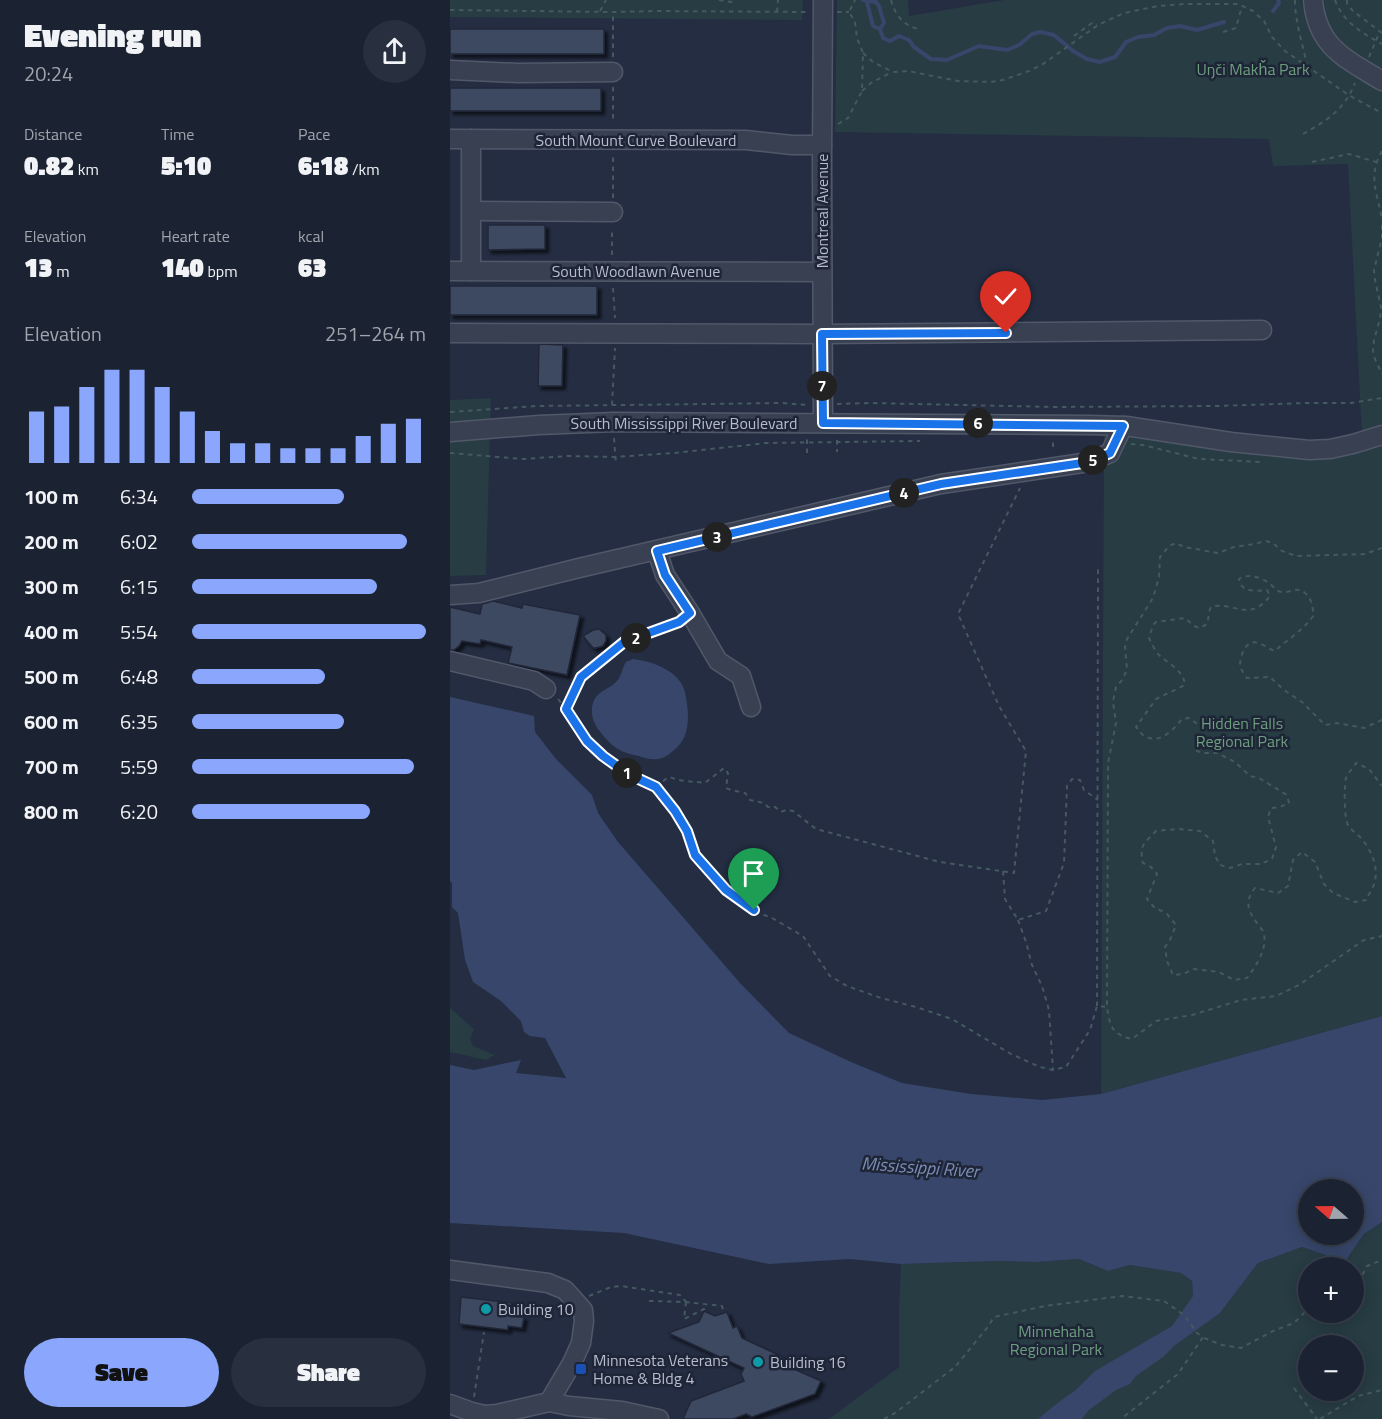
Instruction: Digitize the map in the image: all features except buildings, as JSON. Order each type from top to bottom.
[{"type":"street","name":"Montreal Avenue","points":[[823,0],[823,423]]},
{"type":"street","points":[[1313,0],[1323,35],[1330,46],[1382,81]]},
{"type":"street","points":[[450,70],[613,72]]},
{"type":"street","name":"South Mount Curve Boulevard","points":[[450,139],[746,140],[792,145],[822,145]]},
{"type":"street","points":[[471,140],[471,271]]},
{"type":"street","points":[[471,211],[612,212]]},
{"type":"street","name":"South Woodlawn Avenue","points":[[450,270],[822,272]]},
{"type":"street","points":[[450,333],[822,334],[1262,330]]},
{"type":"street","name":"South Mississippi River Boulevard","points":[[450,432],[614,422],[1123,426],[1231,442],[1309,450],[1330,449],[1382,435]]},
{"type":"street","points":[[450,595],[479,593],[941,484],[1089,462],[1110,453],[1123,426]]},
{"type":"street","points":[[657,551],[665,575],[718,661],[741,676],[751,707]]},
{"type":"street","points":[[450,661],[534,681],[546,688]]},
{"type":"street","points":[[450,1270],[548,1283],[566,1290],[583,1310],[581,1343],[549,1402]]},
{"type":"street","points":[[450,1404],[484,1415],[549,1402],[622,1411],[659,1419]]},
{"type":"path","points":[[599,12],[606,0]]},
{"type":"path","points":[[719,0],[731,2],[735,0]]},
{"type":"path","points":[[777,12],[778,0]]},
{"type":"path","points":[[855,0],[849,12],[855,22],[862,53],[862,91]]},
{"type":"path","points":[[891,0],[899,18],[918,29]]},
{"type":"path","points":[[1295,0],[1307,66]]},
{"type":"path","points":[[1335,0],[1342,14],[1351,23],[1382,44]]},
{"type":"path","points":[[1347,0],[1347,4],[1353,11],[1381,32],[1369,58]]},
{"type":"path","points":[[837,124],[848,118],[862,91],[871,83],[893,72],[908,71],[958,81],[1004,80],[1029,71],[1059,54],[1098,25],[1124,14],[1158,6],[1184,4],[1238,4],[1253,11],[1264,21],[1272,37],[1285,51],[1350,96],[1382,113]]},
{"type":"path","points":[[1223,32],[1236,28],[1242,6]]},
{"type":"path","points":[[450,10],[806,12]]},
{"type":"path","points":[[613,12],[613,72]]},
{"type":"path","points":[[1074,36],[1092,23],[1098,25]]},
{"type":"path","points":[[862,53],[893,72]]},
{"type":"path","points":[[1303,134],[1338,111],[1350,96],[1357,79]]},
{"type":"path","points":[[1382,151],[1376,162],[1373,176],[1382,220]]},
{"type":"path","points":[[1312,162],[1349,154],[1376,162]]},
{"type":"path","points":[[612,212],[612,271],[616,333],[612,405]]},
{"type":"path","points":[[1382,225],[1382,238],[1374,270],[1381,307],[1373,351],[1382,374]]},
{"type":"path","points":[[450,412],[537,406],[808,405],[823,403],[1055,407],[1217,406],[1351,403],[1382,398]]},
{"type":"path","points":[[1053,440],[1053,447]]},
{"type":"path","points":[[837,441],[837,452]]},
{"type":"path","points":[[450,453],[522,459],[568,456],[614,457],[766,443],[926,441]]},
{"type":"path","points":[[807,443],[807,453]]},
{"type":"path","points":[[614,457],[616,465]]},
{"type":"path","points":[[522,459],[522,466]]},
{"type":"path","points":[[656,787],[670,777],[679,781],[705,783],[724,768],[728,773],[726,788],[745,793],[750,800],[764,803],[768,807],[775,807],[781,812],[793,811],[816,829],[940,862],[1014,873],[1026,751],[999,706],[958,614],[1020,488]]},
{"type":"path","points":[[1382,548],[1365,554],[1296,556],[1266,541],[1234,547],[1218,553],[1184,547],[1176,543],[1169,546],[1161,557],[1159,577],[1153,598],[1127,639],[1125,647],[1127,669],[1123,679],[1116,687],[1113,702],[1116,723],[1108,763],[1107,1007],[1110,1025],[1119,1036],[1132,1039],[1156,1021],[1192,1016],[1240,1000],[1276,996],[1299,986],[1364,940],[1382,936]]},
{"type":"path","points":[[546,688],[566,709],[587,741],[603,756],[628,774],[656,787],[687,831],[695,855],[726,890],[754,910],[803,936],[830,976],[847,986],[881,998],[952,1019],[1011,1054],[1040,1067],[1053,1070],[1066,1067],[1090,1030],[1097,1006],[1098,568]]},
{"type":"path","points":[[1382,720],[1364,728],[1337,723],[1325,724],[1270,677],[1247,678],[1243,673],[1240,666],[1247,644],[1257,642],[1274,651],[1295,636],[1314,615],[1309,596],[1302,590],[1281,592],[1264,580],[1246,576],[1239,579],[1239,584],[1244,589],[1267,590],[1270,596],[1252,610],[1217,605],[1211,607],[1207,624],[1200,628],[1185,618],[1156,622],[1153,625],[1149,638],[1157,654],[1174,667],[1185,680],[1185,685],[1156,699],[1136,727],[1144,736],[1158,739],[1170,732],[1182,719],[1189,718],[1203,728],[1201,739],[1196,744],[1197,751],[1217,753],[1235,762],[1250,776],[1259,778],[1287,795],[1289,803],[1271,808],[1268,818],[1276,847],[1272,859],[1261,864],[1242,864],[1230,868],[1220,865],[1215,856],[1213,841],[1200,831],[1178,829],[1156,831],[1143,844],[1140,851],[1143,863],[1157,874],[1147,899],[1154,908],[1167,914],[1176,925],[1165,947],[1167,961],[1173,975],[1194,969],[1219,972],[1234,980],[1247,978],[1258,964],[1263,948],[1264,933],[1247,903],[1250,895],[1255,888],[1278,893],[1288,886],[1293,860],[1302,852],[1316,862],[1324,884],[1333,893],[1355,902],[1366,900],[1376,891],[1380,875],[1375,855],[1348,825],[1346,777],[1356,763],[1369,769],[1382,786]]},
{"type":"path","points":[[566,709],[581,677],[624,642],[679,622],[690,613]]},
{"type":"path","points":[[1018,920],[1046,911],[1064,863],[1067,786],[1072,779],[1080,780],[1084,790],[1098,800]]},
{"type":"path","points":[[1003,871],[1005,899],[1018,920],[1049,1010],[1053,1070]]},
{"type":"path","points":[[1097,1006],[1107,1007]]},
{"type":"path","points":[[1364,1272],[1367,1266],[1382,1260]]},
{"type":"path","points":[[884,1419],[955,1367],[994,1317],[1045,1306],[1122,1296],[1164,1301],[1184,1315],[1197,1333],[1203,1337],[1222,1345],[1241,1348],[1298,1319]]},
{"type":"path","points":[[649,1301],[722,1306],[724,1313]]},
{"type":"path","points":[[686,1302],[684,1319],[704,1309],[704,1311]]},
{"type":"path","points":[[471,1412],[484,1332]]},
{"type":"path","points":[[1121,1419],[1178,1374],[1203,1337]]},
{"type":"path","points":[[1294,1388],[1318,1419],[1358,1396],[1382,1390]]},
{"type":"green space","points":[[450,0],[803,0],[802,20],[450,17]]},
{"type":"green space","name":"Uŋči Makȟa Park","points":[[837,0],[908,0],[909,16],[1004,0],[1301,0],[1308,26],[1325,52],[1382,88],[1382,428],[1362,436],[1348,164],[1273,166],[1269,139],[835,132]]},
{"type":"green space","points":[[1324,0],[1382,0],[1382,69],[1351,50],[1335,34],[1329,24]]},
{"type":"green space","points":[[491,398],[486,575],[450,576],[450,400]]},
{"type":"green space","name":"Hidden Falls Regional Park","points":[[1104,435],[1150,438],[1266,456],[1295,458],[1324,458],[1353,454],[1382,445],[1382,1016],[1101,1094]]},
{"type":"green space","points":[[450,1008],[474,1029],[470,1039],[473,1046],[495,1055],[486,1060],[450,1052]]},
{"type":"green space","name":"Minnehaha Regional Park","points":[[1382,1222],[1382,1419],[829,1419],[899,1367],[901,1264],[1079,1259],[1108,1271],[1130,1265],[1182,1273],[1192,1281],[1193,1296],[1220,1313],[1258,1263],[1302,1247],[1327,1255],[1326,1257],[1298,1257],[1298,1323],[1364,1323],[1364,1257],[1348,1257],[1356,1245],[1364,1245],[1364,1234]]},
{"type":"water","points":[[633,659],[664,668],[677,678],[685,692],[688,716],[686,731],[679,745],[661,758],[648,759],[620,750],[607,740],[593,720],[592,710],[595,699],[616,682],[626,662]]},
{"type":"water","name":"Mississippi River","points":[[450,697],[534,716],[535,732],[556,759],[592,795],[598,813],[618,842],[740,983],[789,1033],[902,1083],[971,1094],[1042,1100],[1101,1094],[1382,1016],[1382,1222],[1364,1234],[1364,1179],[1298,1179],[1298,1245],[1356,1245],[1348,1257],[1326,1257],[1326,1255],[1302,1247],[1258,1263],[1220,1313],[1174,1346],[1163,1357],[1136,1376],[1130,1384],[1116,1390],[1089,1410],[1082,1419],[1038,1419],[1076,1390],[1095,1371],[1172,1326],[1193,1296],[1192,1281],[1181,1273],[1130,1265],[1108,1271],[1079,1259],[901,1264],[850,1259],[769,1264],[624,1233],[450,1223],[450,1065],[474,1070],[521,1060],[516,1073],[566,1078],[545,1038],[530,1036],[524,1032],[521,1021],[501,1001],[473,982],[465,960],[458,913],[452,907],[452,883],[450,881]]},
{"type":"waterway","points":[[863,0],[876,2],[879,6],[884,23],[880,29],[883,38],[890,41],[899,36],[909,40],[914,47],[931,59],[947,60],[979,46],[1007,50],[1019,45],[1032,34],[1041,32],[1054,35],[1073,51],[1087,59],[1100,62],[1115,57],[1126,42],[1138,37],[1154,35],[1167,28],[1180,26],[1197,30],[1224,22]]},
{"type":"waterway","points":[[1273,11],[1279,3],[1278,0]]},
{"type":"waterway","points":[[867,2],[873,26],[880,29]]},
{"type":"place","name":"Building 10","points":[[486,1309]]},
{"type":"place","name":"Building 16","points":[[758,1362]]},
{"type":"place","name":"Minnesota Veterans Home & Bldg 4","points":[[581,1369]]},
{"type":"route","points":[[754,910],[726,890],[695,855],[687,831],[656,787],[628,774],[603,756],[587,741],[566,709],[581,677],[624,642],[679,622],[690,613],[665,575],[657,551],[941,484],[1069,466],[1089,462],[1110,453],[1123,426],[823,423],[822,334],[1006,333]]}]
